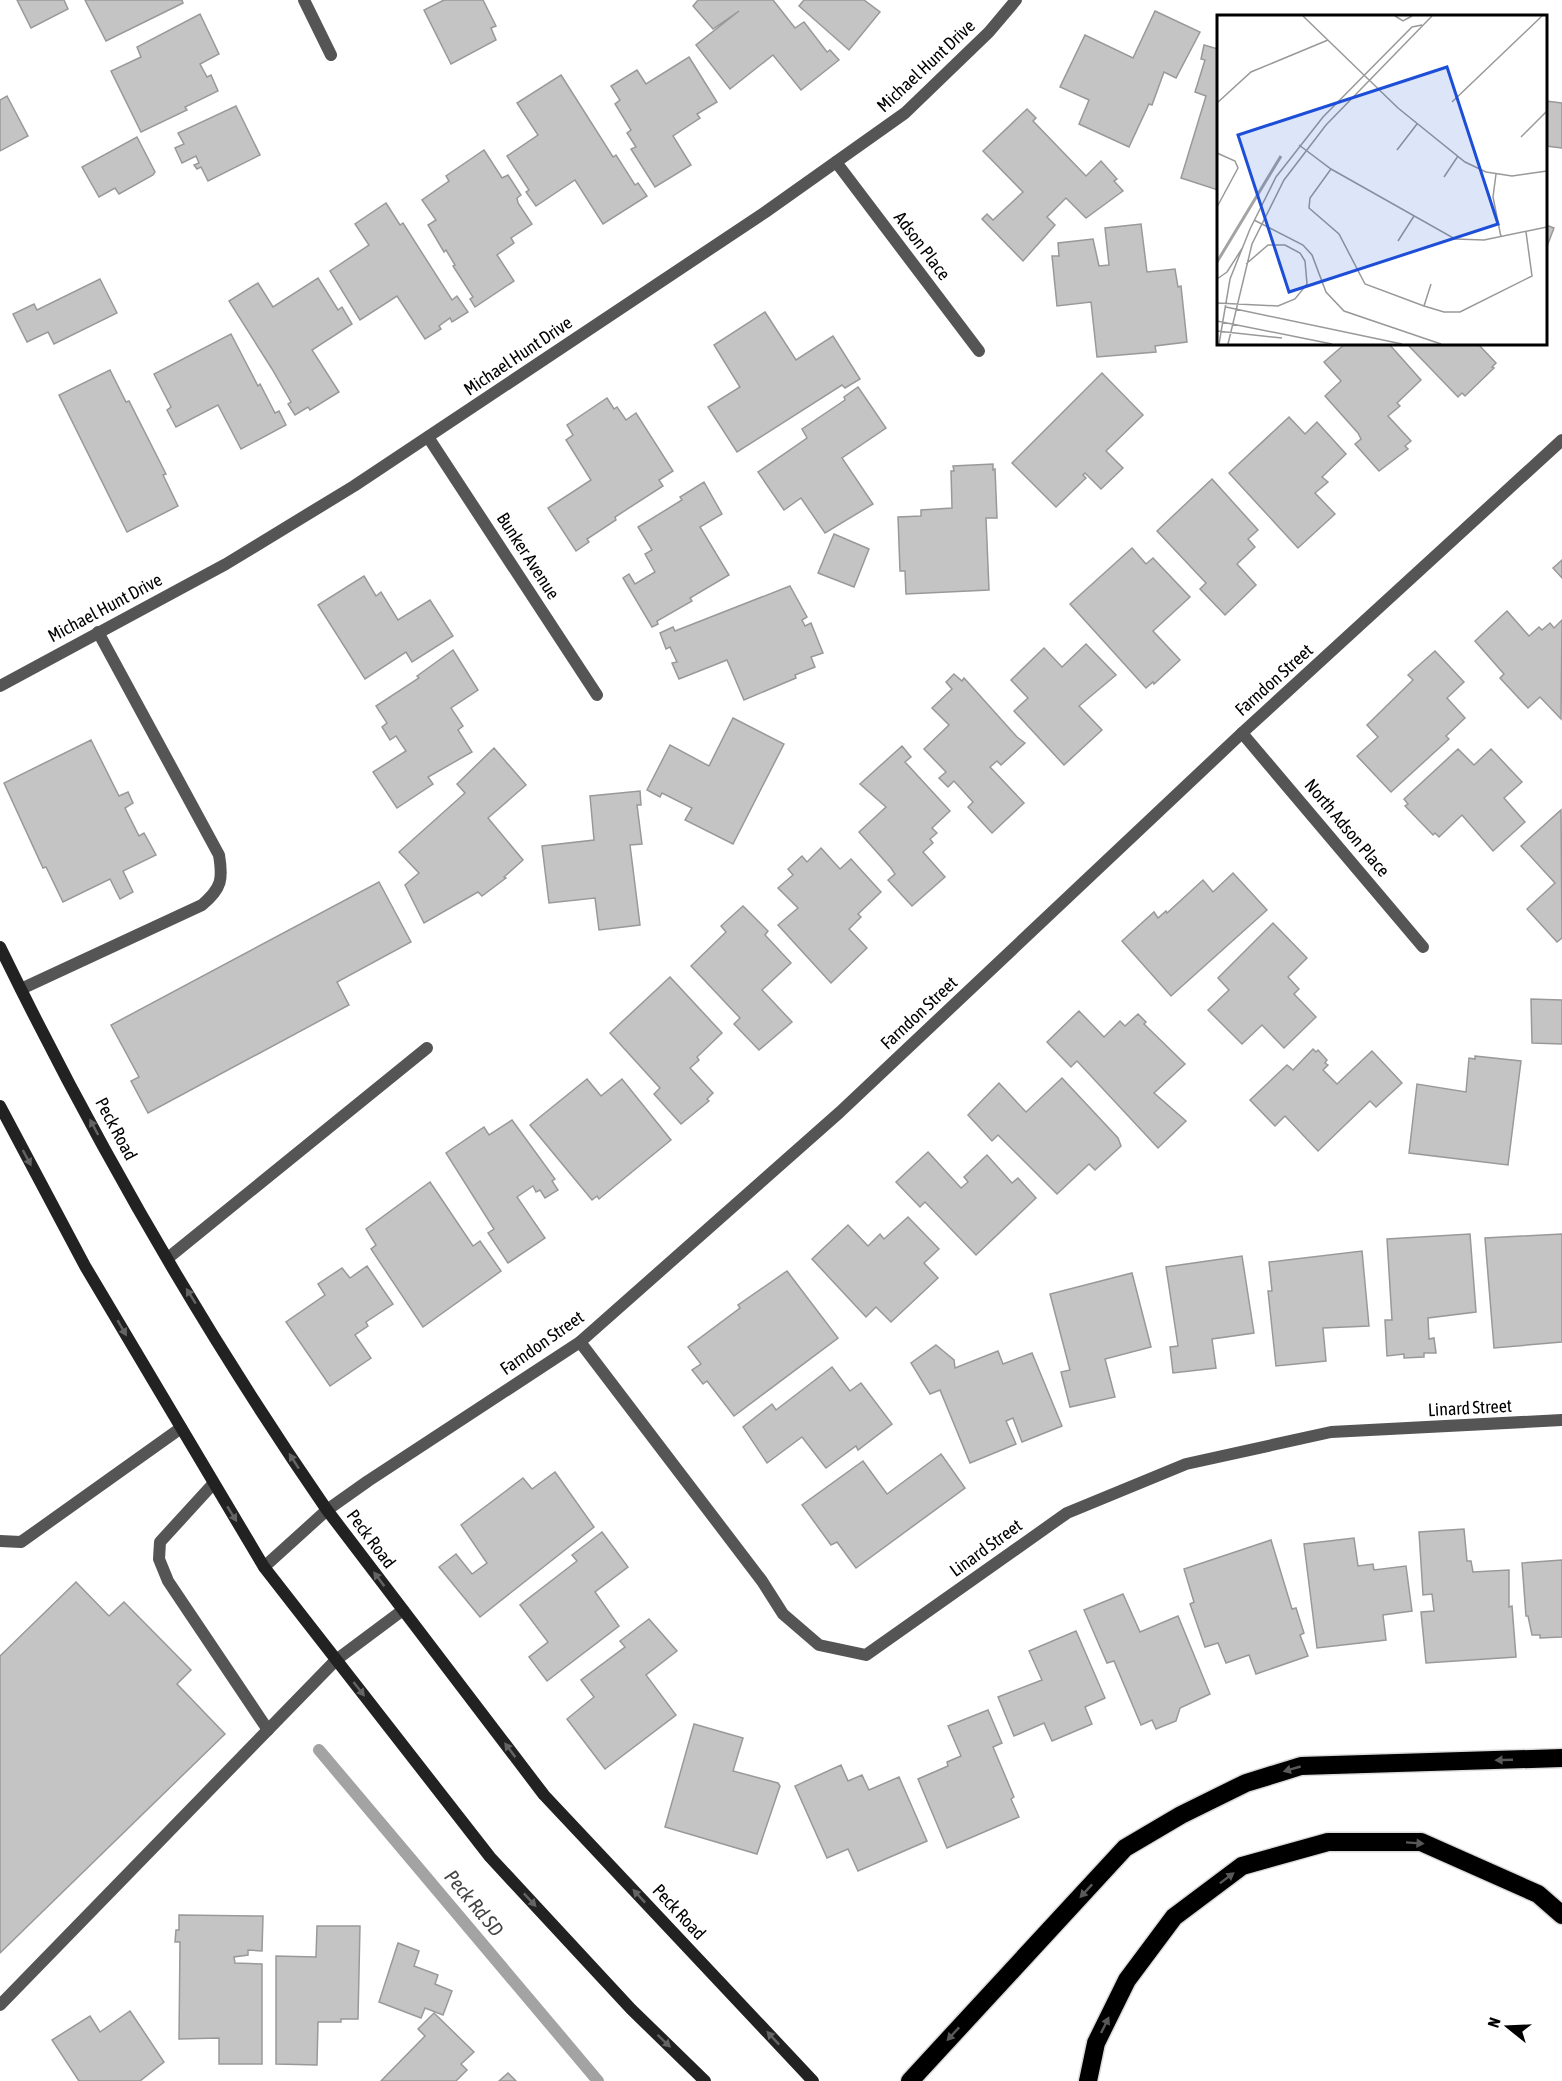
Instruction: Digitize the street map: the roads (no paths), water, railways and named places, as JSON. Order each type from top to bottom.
[{"type":"highway","points":[[910,2081],[1125,1848],[1180,1815],[1246,1783],[1300,1766],[1562,1758]]},
{"type":"highway","points":[[1088,2081],[1096,2043],[1127,1980],[1174,1917],[1242,1866],[1328,1842],[1421,1842],[1538,1894],[1562,1915]]},
{"type":"main road","name":"Peck Road","points":[[0,947],[112,1161],[168,1258],[295,1463],[327,1510],[544,1795],[813,2081]]},
{"type":"main road","points":[[2,1113],[85,1266],[264,1567],[490,1857],[631,2009],[705,2081]]},
{"type":"street","points":[[304,0],[331,55]]},
{"type":"street","name":"Michael Hunt Drive","points":[[0,686],[226,564],[354,486],[836,162],[905,113],[989,32],[1016,0]]},
{"type":"street","name":"Adson Place","points":[[836,162],[979,351]]},
{"type":"street","name":"Bunker Avenue","points":[[428,437],[597,695]]},
{"type":"street","name":"Farndon Street","points":[[264,1567],[327,1510],[580,1342],[840,1112],[1242,733],[1562,440]]},
{"type":"street","points":[[21,989],[202,905],[215,894],[222,876],[219,855],[98,632]]},
{"type":"street","name":"North Adson Place","points":[[1242,733],[1423,947]]},
{"type":"street","points":[[168,1258],[427,1048]]},
{"type":"street","name":"Linard Street","points":[[580,1342],[762,1581],[783,1614],[819,1645],[866,1655],[1067,1513],[1186,1464],[1331,1432],[1562,1420]]},
{"type":"street","points":[[0,1541],[21,1542],[181,1428]]},
{"type":"street","points":[[213,1484],[160,1542],[159,1559],[168,1581],[268,1730]]},
{"type":"street","points":[[0,2005],[336,1660],[403,1610]]},
{"type":"waterway","name":"Peck Rd SD","points":[[319,1750],[598,2081]]}]
